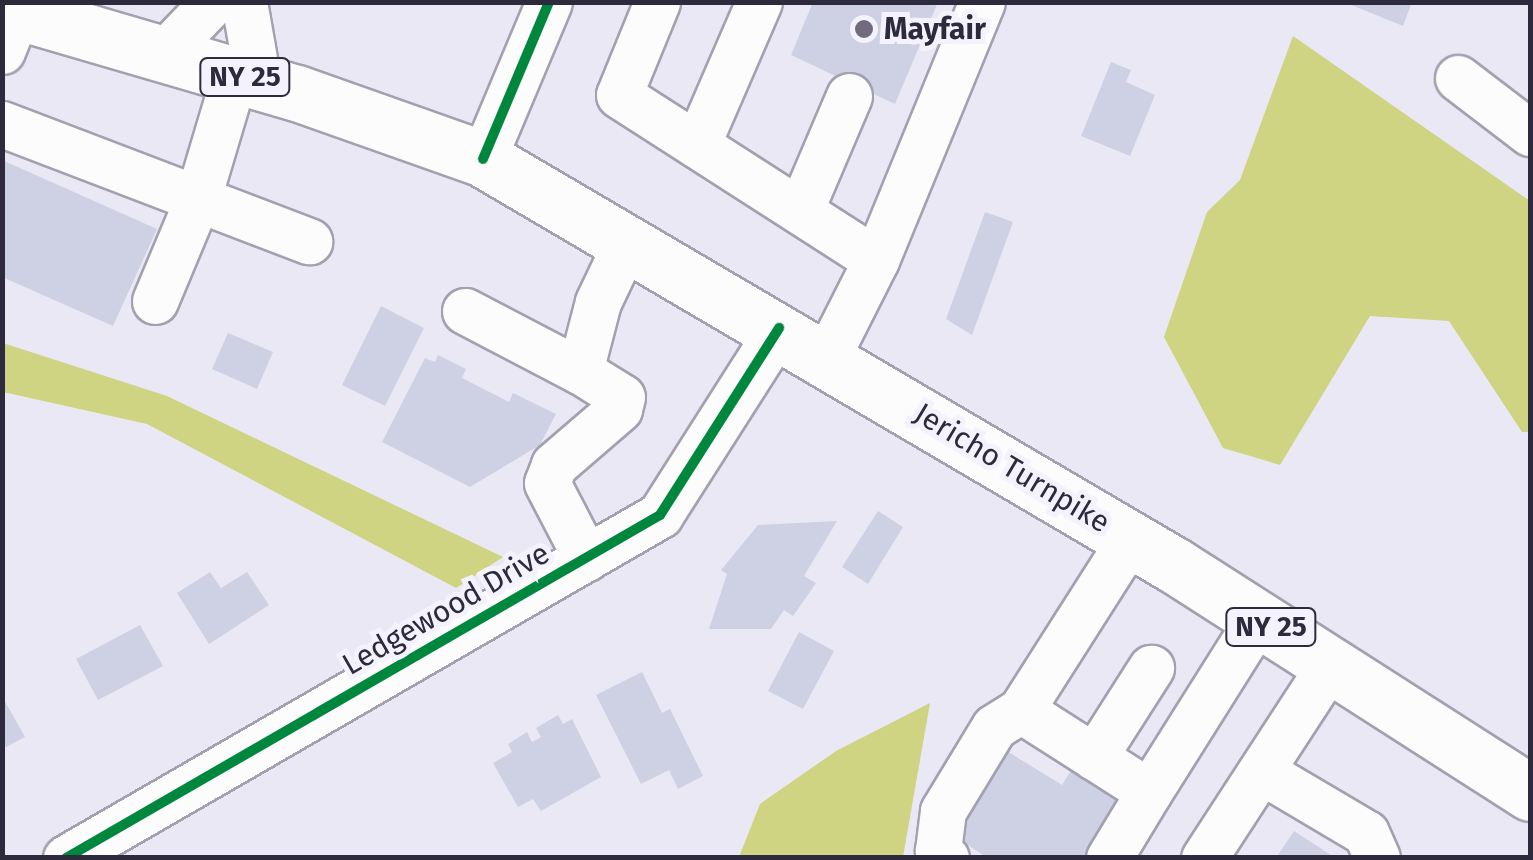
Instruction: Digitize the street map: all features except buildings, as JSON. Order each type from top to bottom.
[{"type":"main road","name":"NY 25","points":[[8,23],[163,54],[246,78],[483,159]]},
{"type":"main road","name":"Jericho Turnpike","points":[[483,159],[779,328],[1130,539],[1530,793]]},
{"type":"street","points":[[163,54],[213,2]]},
{"type":"street","points":[[156,301],[246,78],[244,2]]},
{"type":"street","points":[[483,159],[550,2]]},
{"type":"street","points":[[658,2],[619,95],[876,260]]},
{"type":"street","points":[[697,145],[758,2]]},
{"type":"street","points":[[827,357],[876,260],[982,2]]},
{"type":"street","points":[[1458,78],[1530,132]]},
{"type":"street","points":[[800,211],[849,96]]},
{"type":"street","points":[[2,124],[308,240]]},
{"type":"street","points":[[580,371],[598,302],[627,241]]},
{"type":"street","points":[[465,311],[580,371],[622,398],[620,409],[554,466],[547,483],[586,558]]},
{"type":"street","name":"Ledgewood Drive","points":[[66,858],[660,514],[779,328]]},
{"type":"street","points":[[946,858],[938,851],[943,811],[994,727],[1021,710],[1130,539]]},
{"type":"street","points":[[1109,858],[1258,619]]},
{"type":"street","points":[[1204,858],[1330,665]]},
{"type":"street","points":[[1094,757],[1152,668]]},
{"type":"street","points":[[1021,710],[1150,792]]},
{"type":"street","points":[[1261,770],[1366,833],[1376,858]]},
{"type":"green space","points":[[1293,36],[1530,201],[1530,432],[1522,432],[1449,321],[1370,316],[1280,465],[1223,448],[1164,337],[1207,212],[1240,180]]},
{"type":"green space","points":[[3,343],[167,396],[503,557],[456,588],[147,424],[3,392]]},
{"type":"green space","points":[[930,703],[903,857],[739,857],[760,804],[836,751]]},
{"type":"cycle path","points":[[483,159],[549,2]]},
{"type":"cycle path","points":[[66,858],[660,515],[779,328]]},
{"type":"place","name":"Mayfair","points":[[864,29]]}]
